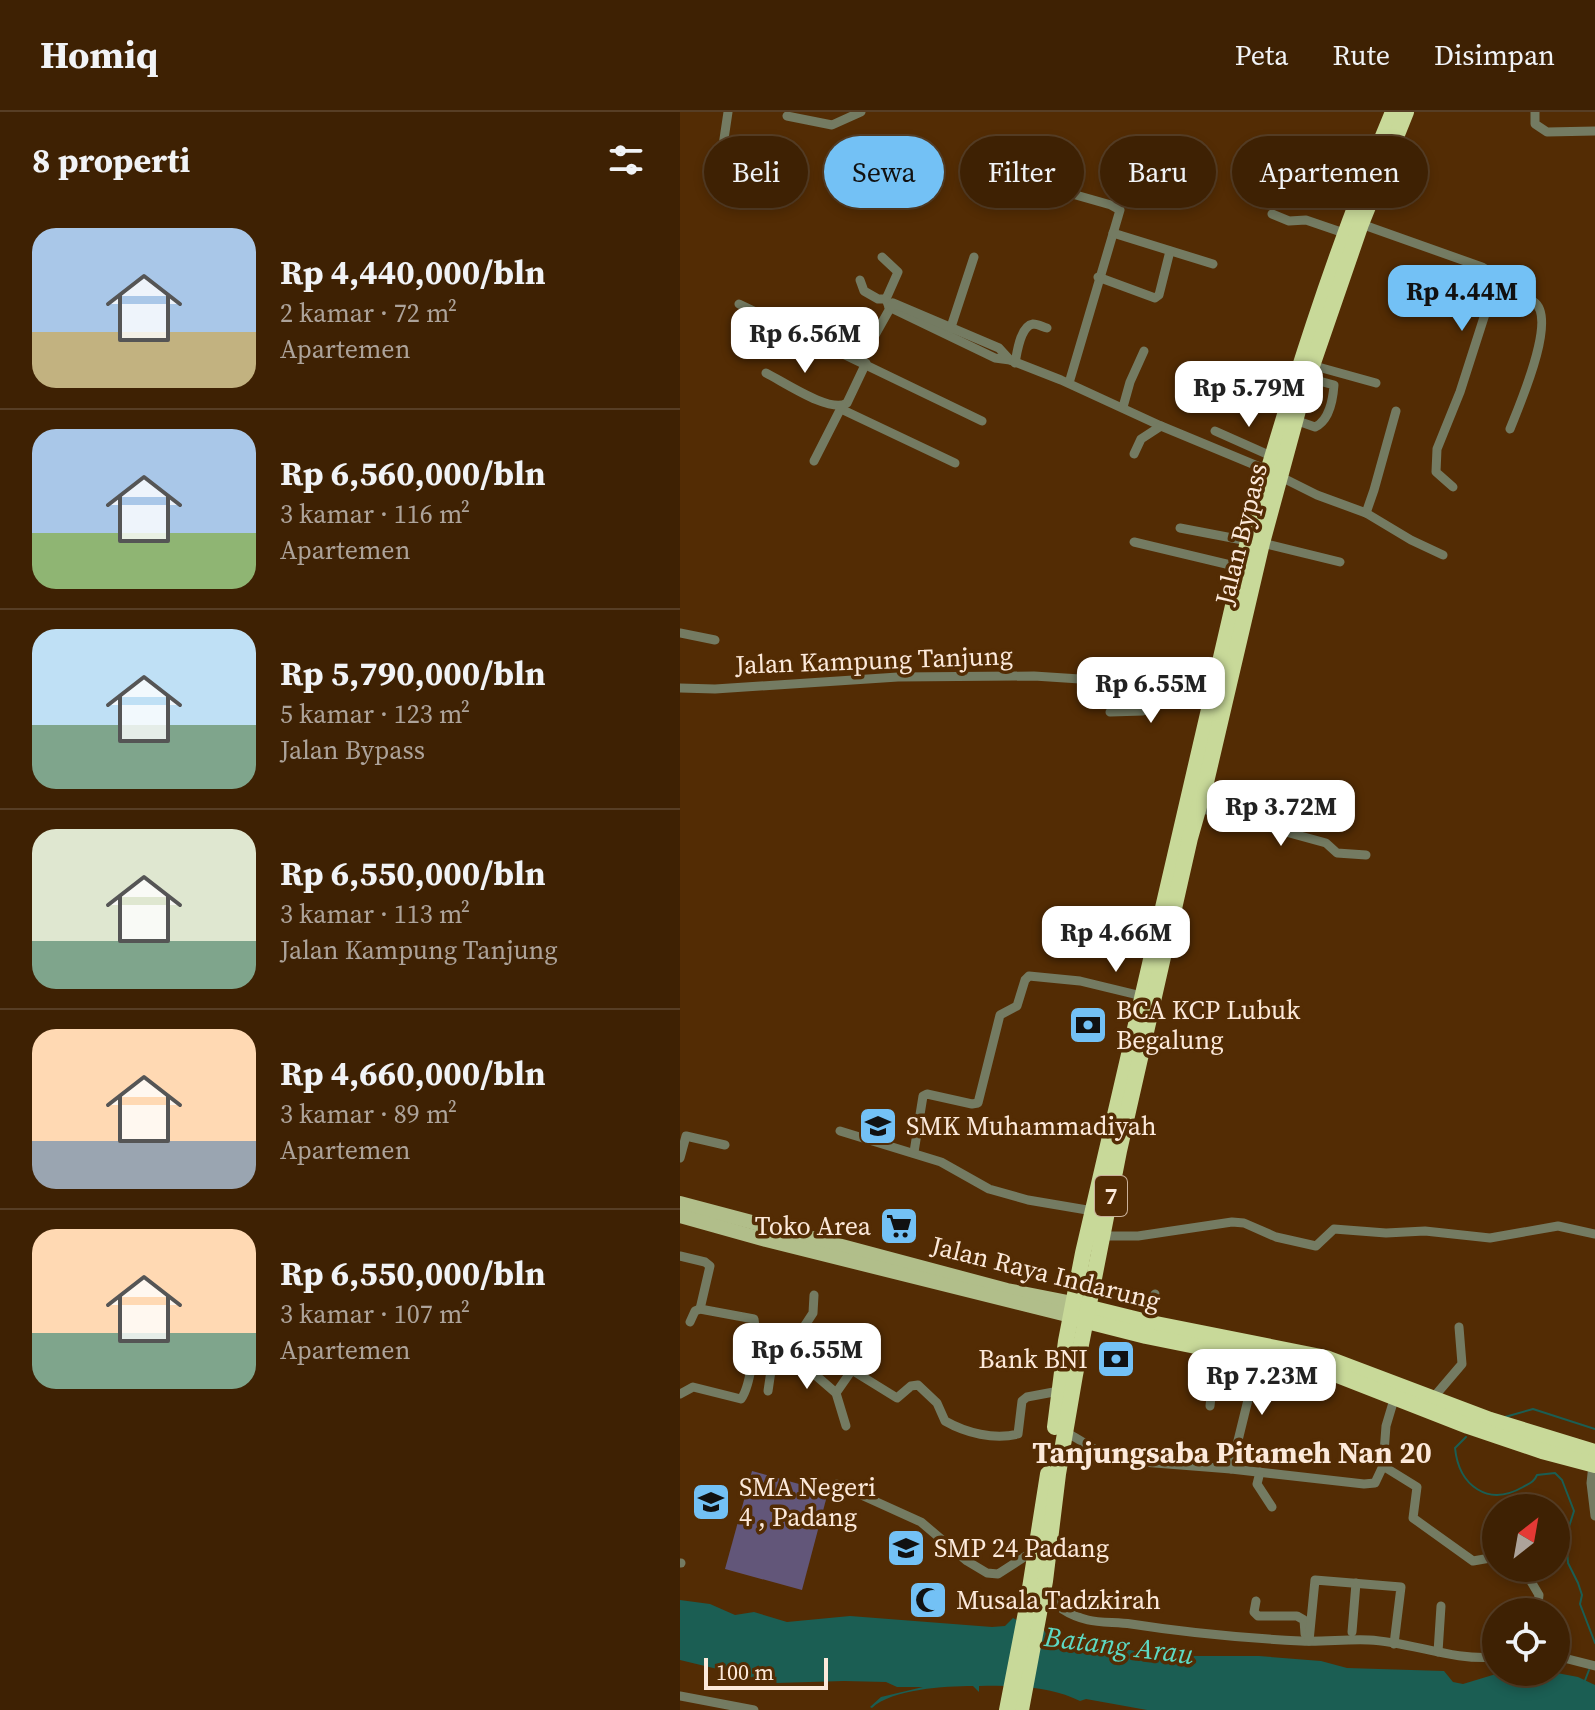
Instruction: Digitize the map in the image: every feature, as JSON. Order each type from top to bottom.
[{"type":"highway","points":[[1142,996],[1243,568],[1255,542],[1289,400],[1344,233],[1393,112]]},
{"type":"highway","name":"Jalan Bypass","points":[[1272,467],[1295,420],[1361,224],[1406,112]]},
{"type":"highway","name":"Jalan Bypass","points":[[1104,1236],[1119,1151],[1199,808],[1255,542]]},
{"type":"highway","name":"7","points":[[1034,1608],[1045,1581],[1093,1211],[1142,996]]},
{"type":"highway","name":"7","points":[[1060,1389],[1104,1236]]},
{"type":"highway","name":"Jalan Raya Indarung","points":[[1080,1312],[1326,1358],[1468,1426],[1542,1451],[1594,1461]]},
{"type":"highway","name":"Jalan Raya Indarung","points":[[1080,1312],[1216,1351],[1335,1374],[1433,1398],[1594,1461]]},
{"type":"highway","points":[[1021,1710],[1034,1608],[1035,1550],[1060,1389]]},
{"type":"highway","points":[[1007,1710],[1034,1608]]},
{"type":"main road","name":"Jalan Raya Indarung","points":[[680,1203],[762,1232]]},
{"type":"main road","name":"Jalan Raya Indarung","points":[[680,1216],[762,1232],[1080,1312]]},
{"type":"street","points":[[724,136],[728,112]]},
{"type":"street","points":[[787,116],[832,125],[861,112]]},
{"type":"street","points":[[1535,112],[1535,124],[1547,132],[1595,131]]},
{"type":"street","points":[[1069,383],[1098,277],[1120,216],[1118,208],[1084,198]]},
{"type":"street","points":[[1272,214],[1289,221],[1306,220],[1344,233]]},
{"type":"street","points":[[1361,224],[1482,267],[1496,277],[1499,286],[1497,297]]},
{"type":"street","points":[[1113,233],[1213,264]]},
{"type":"street","points":[[1098,277],[1157,297],[1170,251]]},
{"type":"street","points":[[814,461],[841,408],[847,403],[888,303],[898,272],[882,257]]},
{"type":"street","points":[[950,332],[974,257]]},
{"type":"street","points":[[860,280],[864,291],[878,299],[895,303],[950,332],[999,348],[1012,362],[1069,383],[1161,426],[1272,467]]},
{"type":"street","points":[[1453,487],[1436,472],[1437,449],[1460,392],[1486,311],[1497,297],[1534,302],[1542,312],[1539,346],[1510,429]]},
{"type":"street","points":[[739,304],[982,421]]},
{"type":"street","points":[[1012,362],[1028,326],[1033,324],[1047,328]]},
{"type":"street","points":[[1123,407],[1144,351]]},
{"type":"street","points":[[1310,371],[1376,383]]},
{"type":"street","points":[[1295,420],[1315,427],[1322,424],[1327,415],[1334,385],[1310,371]]},
{"type":"street","points":[[766,373],[829,406],[841,408],[955,463]]},
{"type":"street","points":[[1259,389],[1289,400]]},
{"type":"street","points":[[1366,513],[1396,411]]},
{"type":"street","points":[[1134,454],[1141,439],[1161,426]]},
{"type":"street","points":[[1215,431],[1317,495],[1366,513],[1443,555]]},
{"type":"street","points":[[1180,528],[1340,562]]},
{"type":"street","points":[[1134,542],[1243,568]]},
{"type":"street","points":[[680,633],[715,640]]},
{"type":"street","name":"Jalan Kampung Tanjung","points":[[680,688],[715,689],[898,677],[1034,676],[1213,694]]},
{"type":"street","points":[[1110,712],[1143,711],[1156,686]]},
{"type":"street","points":[[1199,808],[1326,843],[1337,853],[1366,855]]},
{"type":"street","points":[[914,1152],[923,1096],[927,1094],[978,1103],[1000,1015],[1017,1006],[1029,976],[1080,981],[1142,996]]},
{"type":"street","points":[[840,1131],[941,1162],[989,1189],[1028,1200],[1093,1211]]},
{"type":"street","points":[[680,1158],[686,1136],[725,1145]]},
{"type":"street","points":[[1104,1236],[1138,1236],[1232,1222],[1316,1246],[1334,1229],[1386,1233],[1425,1231],[1490,1238],[1558,1226],[1595,1234]]},
{"type":"street","points":[[680,1256],[710,1266],[700,1309]]},
{"type":"street","points":[[1151,1323],[1155,1294]]},
{"type":"street","points":[[794,1342],[810,1319],[814,1295]]},
{"type":"street","points":[[680,1394],[693,1387],[743,1398],[752,1361],[756,1322],[751,1317],[700,1309],[695,1311],[690,1322]]},
{"type":"street","points":[[1433,1398],[1462,1364],[1459,1327]]},
{"type":"street","points":[[754,1335],[776,1337],[821,1351],[897,1398],[911,1386],[918,1385],[937,1403],[942,1418],[948,1423],[963,1430],[990,1435],[1018,1434],[1022,1401],[1060,1389]]},
{"type":"street","points":[[768,1391],[776,1337]]},
{"type":"street","points":[[821,1351],[813,1373],[836,1393],[846,1426]]},
{"type":"street","points":[[1210,1406],[1216,1351]]},
{"type":"street","points":[[1231,1469],[1258,1359]]},
{"type":"street","points":[[836,1393],[852,1370]]},
{"type":"street","points":[[1065,1432],[1093,1446],[1104,1456],[1117,1460],[1369,1484],[1375,1483],[1383,1466],[1386,1426],[1398,1391]]},
{"type":"street","points":[[1594,1461],[1591,1483],[1595,1516]]},
{"type":"street","points":[[1383,1466],[1417,1487],[1413,1512],[1417,1522],[1473,1561],[1482,1559]]},
{"type":"street","points":[[1260,1472],[1257,1484],[1272,1507]]},
{"type":"street","points":[[837,1484],[921,1522],[967,1561],[987,1573],[998,1574],[1035,1550]]},
{"type":"street","points":[[1307,1641],[1315,1580],[1401,1587],[1394,1644]]},
{"type":"street","points":[[1045,1581],[1048,1595],[1056,1605],[1090,1621],[1109,1620],[1203,1635],[1307,1641],[1370,1640],[1482,1658]]},
{"type":"street","points":[[1352,1632],[1356,1583]]},
{"type":"street","points":[[1256,1601],[1254,1612],[1258,1616],[1297,1616],[1304,1620],[1307,1641]]},
{"type":"street","points":[[1438,1652],[1441,1606]]},
{"type":"street","points":[[1570,1659],[1590,1664]]},
{"type":"street","points":[[680,1696],[754,1710]]},
{"type":"street","points":[[1000,1710],[1021,1710]]},
{"type":"shaded area","points":[[752,1471],[828,1492],[802,1590],[725,1569]]},
{"type":"water","points":[[680,1600],[710,1604],[735,1615],[754,1612],[787,1622],[850,1616],[992,1627],[1005,1626],[1013,1618],[1044,1630],[1046,1634],[1073,1642],[1155,1656],[1259,1656],[1321,1661],[1347,1668],[1444,1671],[1453,1682],[1463,1684],[1482,1678],[1482,1686],[1570,1686],[1570,1675],[1595,1685],[1595,1710],[1147,1710],[1086,1699],[1080,1701],[1044,1689],[1018,1686],[979,1686],[979,1692],[973,1686],[920,1690],[892,1697],[872,1708],[881,1697],[923,1687],[897,1687],[886,1682],[775,1683],[680,1660]]},
{"type":"waterway","points":[[1505,1417],[1533,1409],[1595,1429]]},
{"type":"waterway","points":[[1466,1437],[1455,1448],[1462,1473],[1477,1489],[1498,1495],[1523,1487],[1537,1475],[1555,1473],[1562,1480],[1574,1511],[1566,1536],[1568,1563],[1578,1583],[1582,1595],[1580,1604],[1595,1643]]},
{"type":"waterway","points":[[1584,1683],[1589,1670]]},
{"type":"place","name":"BCA KCP Lubuk Begalung","points":[[1088,1025]]},
{"type":"place","name":"SMK Muhammadiyah","points":[[878,1126]]},
{"type":"place","name":"Toko Area","points":[[899,1226]]},
{"type":"place","name":"Bank BNI","points":[[1116,1359]]},
{"type":"place","name":"SMA Negeri 4 , Padang","points":[[711,1502]]},
{"type":"place","name":"SMP 24 Padang","points":[[906,1548]]},
{"type":"place","name":"Musala Tadzkirah","points":[[928,1600]]},
{"type":"district","name":"Tanjungsaba Pitameh Nan 20","points":[[1232,1453]]},
{"type":"water label","name":"Batang Arau","points":[[1119,1645]]}]
